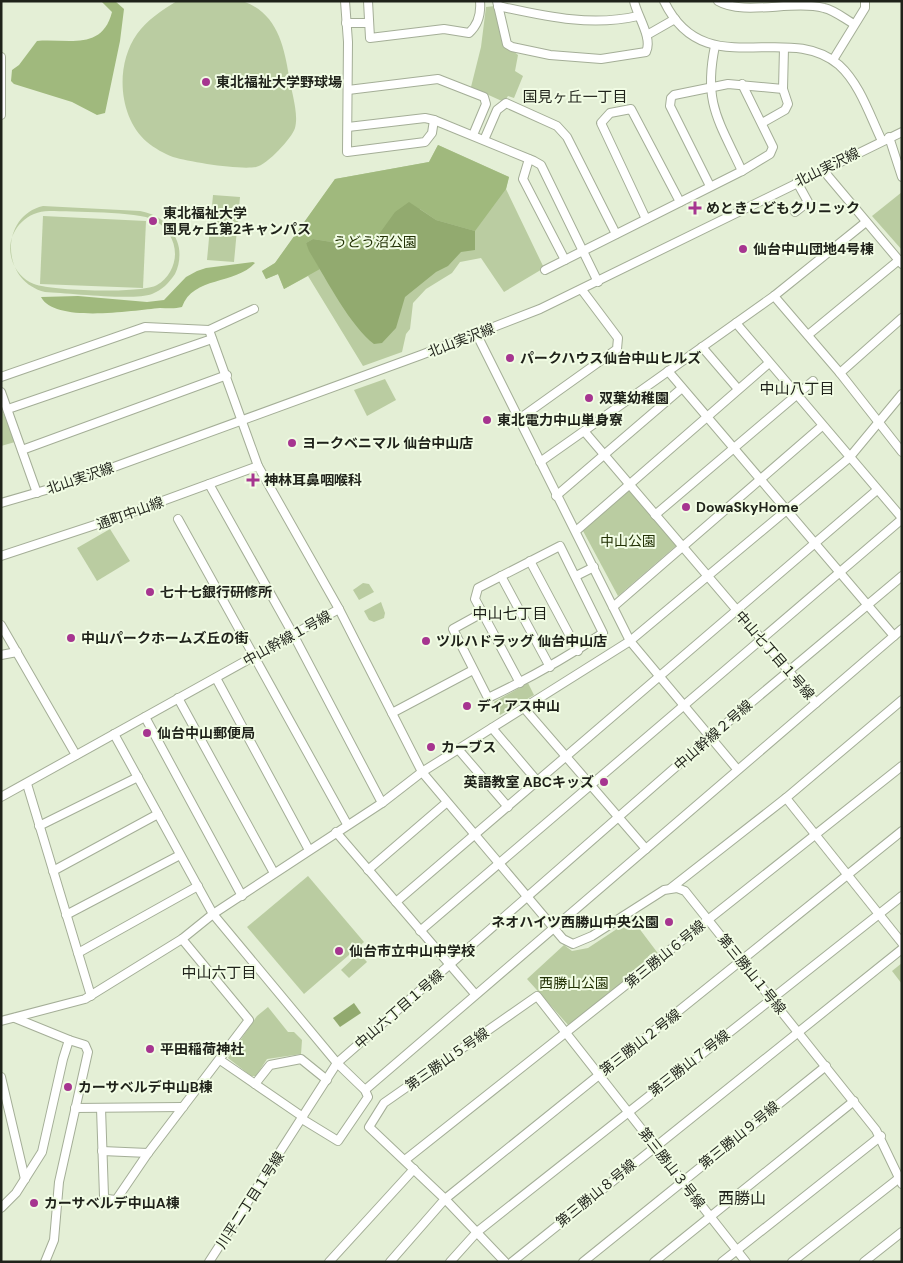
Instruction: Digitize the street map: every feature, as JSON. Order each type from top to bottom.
[{"type":"street","points":[[345,1],[348,90],[347,152],[425,142],[432,133],[434,120]]},
{"type":"street","points":[[377,1],[368,2],[370,38],[444,29],[469,33],[475,28],[480,15],[480,1]]},
{"type":"street","points":[[634,1],[638,16],[647,35],[648,47],[646,52],[602,59],[550,54],[507,44],[498,4],[553,18],[582,21],[615,21],[638,16]]},
{"type":"street","points":[[664,1],[675,19],[694,37],[715,46],[726,48],[805,48],[833,60],[850,77],[885,139],[902,177]]},
{"type":"street","points":[[718,1],[735,8],[751,4],[825,5],[854,24]]},
{"type":"street","points":[[833,60],[865,8],[865,1]]},
{"type":"street","points":[[647,35],[675,19]]},
{"type":"street","points":[[346,23],[369,23]]},
{"type":"street","points":[[715,46],[710,87],[713,108],[742,171]]},
{"type":"street","points":[[762,123],[785,110],[788,104],[783,89],[784,48]]},
{"type":"street","points":[[1,56],[1,116]]},
{"type":"street","points":[[348,90],[438,79],[484,97],[486,104],[472,135]]},
{"type":"street","points":[[710,186],[670,106],[671,98],[674,95],[710,87],[742,84],[783,89]]},
{"type":"street","points":[[546,270],[742,171],[770,154],[773,148],[742,84]]},
{"type":"street","points":[[484,140],[497,110],[506,104],[556,126],[568,137],[616,234]]},
{"type":"street","points":[[646,218],[601,123],[610,113],[631,109],[680,202]]},
{"type":"street","points":[[348,127],[425,118],[472,135],[541,166],[584,250],[598,282]]},
{"type":"street","name":"北山実沢線","points":[[1,503],[70,483],[242,418],[476,334],[582,290],[824,168],[902,132]]},
{"type":"street","points":[[529,159],[522,179],[565,260]]},
{"type":"street","points":[[808,335],[900,262],[824,168]]},
{"type":"street","points":[[795,212],[808,202],[797,182]]},
{"type":"street","points":[[540,462],[774,296],[866,222]]},
{"type":"street","points":[[519,419],[617,349],[618,338],[582,290]]},
{"type":"street","points":[[774,296],[840,373],[902,452]]},
{"type":"street","points":[[1,377],[145,327],[210,330],[254,309]]},
{"type":"street","points":[[840,373],[902,318]]},
{"type":"street","points":[[420,931],[902,519],[736,323]]},
{"type":"street","points":[[210,330],[258,466],[339,609]]},
{"type":"street","points":[[476,334],[630,641],[736,770]]},
{"type":"street","points":[[8,410],[212,339]]},
{"type":"street","points":[[702,347],[738,389]]},
{"type":"street","points":[[576,531],[706,416],[770,363]]},
{"type":"street","points":[[668,371],[894,636]]},
{"type":"street","points":[[22,450],[227,375]]},
{"type":"street","points":[[655,514],[813,381]]},
{"type":"street","points":[[556,496],[682,388]]},
{"type":"street","points":[[1,392],[37,493]]},
{"type":"street","points":[[1,1021],[91,996],[182,939],[213,914],[347,824],[382,803],[422,772],[630,641],[849,458],[880,423],[902,394]]},
{"type":"street","points":[[613,606],[822,426]]},
{"type":"street","name":"中山七丁目１号線","points":[[303,1118],[338,1141],[368,1097],[366,1093],[475,994],[555,929],[736,770],[816,703],[584,431]]},
{"type":"street","name":"通町中山線","points":[[1,556],[116,518],[258,466]]},
{"type":"street","points":[[209,484],[294,634],[382,803]]},
{"type":"street","points":[[396,902],[877,490]]},
{"type":"street","points":[[178,519],[256,655],[347,824]]},
{"type":"street","points":[[482,613],[453,629],[488,698],[520,683],[550,667],[603,633],[560,546],[478,588],[475,599],[520,683]]},
{"type":"street","points":[[530,561],[578,650]]},
{"type":"street","points":[[576,576],[594,567]]},
{"type":"street","points":[[501,576],[550,667]]},
{"type":"street","name":"中山幹線２号線","points":[[528,897],[788,670],[902,576]]},
{"type":"street","name":"中山幹線１号線","points":[[1,797],[339,609],[422,772],[474,836],[555,929]]},
{"type":"street","points":[[1,625],[76,755]]},
{"type":"street","points":[[816,703],[902,629]]},
{"type":"street","points":[[1,655],[17,652]]},
{"type":"street","points":[[392,713],[473,670]]},
{"type":"street","points":[[216,678],[309,850]]},
{"type":"street","points":[[178,698],[274,873]]},
{"type":"street","points":[[555,929],[563,939],[572,944],[592,936],[664,890],[670,889],[786,798],[902,700]]},
{"type":"street","points":[[524,708],[592,784],[646,849]]},
{"type":"street","points":[[145,717],[242,896]]},
{"type":"street","points":[[492,728],[538,782]]},
{"type":"street","points":[[114,734],[213,914],[337,1063],[381,1107]]},
{"type":"street","points":[[458,749],[508,807]]},
{"type":"street","name":"第三勝山６号線","points":[[405,1160],[902,766]]},
{"type":"street","points":[[39,826],[138,777]]},
{"type":"street","points":[[27,784],[91,996]]},
{"type":"street","points":[[786,798],[814,836],[902,942]]},
{"type":"street","points":[[368,870],[446,802]]},
{"type":"street","points":[[53,871],[158,814]]},
{"type":"street","name":"第三勝山２号線","points":[[390,1262],[445,1199],[902,831]]},
{"type":"street","points":[[336,832],[475,994]]},
{"type":"street","points":[[66,915],[180,855]]},
{"type":"street","points":[[78,953],[198,886]]},
{"type":"street","name":"第三勝山１号線","points":[[670,889],[677,888],[685,891],[854,1101],[880,1136],[900,1182]]},
{"type":"street","name":"第三勝山７号線","points":[[450,1262],[477,1232],[902,896]]},
{"type":"street","name":"中山六丁目１号線","points":[[290,1138],[337,1063],[528,897]]},
{"type":"street","points":[[101,1108],[104,1196],[107,1199],[116,1200],[148,1153],[249,1020],[182,939]]},
{"type":"street","name":"第三勝山８号線","points":[[512,1262],[654,1146],[902,949]]},
{"type":"street","name":"第三勝山５号線","points":[[445,1199],[369,1127],[381,1107],[537,996],[600,1073]]},
{"type":"street","points":[[15,1018],[85,1045],[88,1052],[59,1182],[54,1240],[45,1262]]},
{"type":"street","points":[[1,1208],[25,1179],[42,1152],[62,1059],[69,1040]]},
{"type":"street","points":[[220,1060],[303,1118]]},
{"type":"street","points":[[255,1084],[270,1064],[301,1060],[327,1080]]},
{"type":"street","name":"第三勝山９号線","points":[[583,1262],[681,1181],[826,1066]]},
{"type":"street","name":"第三勝山３号線","points":[[600,1073],[627,1112],[746,1262]]},
{"type":"street","points":[[1,1077],[25,1179]]},
{"type":"street","points":[[654,1262],[854,1101]]},
{"type":"street","points":[[75,1108],[183,1107]]},
{"type":"street","points":[[722,1262],[880,1136]]},
{"type":"street","name":"川平二丁目１号線","points":[[209,1262],[290,1138]]},
{"type":"street","points":[[102,1152],[148,1153]]},
{"type":"street","points":[[329,1262],[414,1169]]},
{"type":"street","points":[[792,1262],[900,1182]]},
{"type":"street","points":[[445,1199],[505,1262]]},
{"type":"street","points":[[864,1262],[902,1232]]},
{"type":"green space","points":[[101,1],[115,1],[124,9],[120,41],[105,113],[97,115],[72,102],[14,84],[11,81],[12,70],[19,65],[37,41],[82,40],[92,38],[100,33],[107,25],[112,12]]},
{"type":"green space","name":"東北福祉大学野球場","points":[[177,1],[245,2],[265,14],[277,32],[285,53],[296,122],[293,132],[284,144],[261,165],[248,168],[202,163],[173,157],[147,142],[137,131],[130,119],[125,105],[123,75],[125,60],[130,47],[145,24]]},
{"type":"green space","points":[[495,6],[513,51],[518,55],[515,71],[523,76],[514,98],[508,96],[504,102],[471,87],[481,47],[486,7]]},
{"type":"green space","name":"うどう沼公園","points":[[438,145],[509,177],[506,189],[544,268],[504,292],[481,258],[460,262],[452,273],[426,289],[413,303],[410,329],[406,334],[402,352],[363,366],[308,276],[284,289],[278,274],[266,279],[262,271],[275,263],[335,179],[429,162]]},
{"type":"green space","points":[[438,145],[509,177],[506,189],[475,231],[436,220],[420,209],[369,248],[313,239],[306,243],[320,269],[284,289],[278,274],[266,279],[262,271],[275,263],[335,179],[429,162]]},
{"type":"green space","points":[[902,192],[902,250],[872,216]]},
{"type":"green space","points":[[213,195],[240,197],[234,262],[207,260]]},
{"type":"green space","points":[[43,206],[140,211],[158,217],[171,230],[178,245],[179,262],[177,270],[162,288],[152,294],[143,296],[116,297],[45,292],[30,286],[18,271],[26,280],[34,284],[59,288],[134,290],[148,288],[157,285],[168,276],[174,263],[174,244],[163,226],[154,220],[120,213],[40,212],[24,220],[18,226],[13,236],[19,222],[29,212]]},
{"type":"green space","points":[[43,216],[146,221],[143,288],[40,284]]},
{"type":"green space","points":[[255,263],[247,270],[237,275],[195,290],[187,297],[182,307],[179,308],[115,313],[78,313],[49,305],[41,297],[78,296],[147,302],[164,300],[186,277],[197,271],[206,268]]},
{"type":"green space","points":[[385,379],[396,400],[367,416],[354,390]]},
{"type":"green space","points":[[1,407],[15,442],[1,446]]},
{"type":"green space","name":"中山公園","points":[[630,489],[677,545],[618,596],[582,529]]},
{"type":"green space","points":[[110,529],[130,561],[97,581],[77,548]]},
{"type":"green space","points":[[363,583],[369,584],[374,592],[359,600],[353,590]]},
{"type":"green space","points":[[381,602],[385,613],[384,618],[374,622],[369,620],[364,611]]},
{"type":"green space","points":[[528,683],[534,695],[500,715],[494,702]]},
{"type":"green space","points":[[308,876],[364,942],[304,994],[247,927]]},
{"type":"green space","name":"西勝山公園","points":[[632,919],[660,956],[569,1026],[527,979],[564,945],[572,951],[588,948]]},
{"type":"green space","points":[[359,953],[367,962],[349,978],[341,970]]},
{"type":"green space","points":[[902,963],[902,984],[892,971]]},
{"type":"green space","points":[[268,1007],[288,1032],[294,1032],[302,1040],[301,1054],[267,1059],[256,1076],[251,1076],[228,1058],[257,1016]]},
{"type":"shaded area","points":[[409,202],[436,220],[475,231],[475,250],[461,252],[448,266],[436,272],[405,297],[396,328],[382,343],[374,344],[347,314],[306,243],[313,239],[369,248],[395,212]]},
{"type":"shaded area","points":[[354,1003],[361,1013],[340,1027],[333,1018]]},
{"type":"place","name":"東北福祉大学野球場","points":[[206,82]]},
{"type":"place","name":"めときこどもクリニック","points":[[695,208]]},
{"type":"place","name":"東北福祉大学 国見ヶ丘第2キャンパス","points":[[153,221]]},
{"type":"place","name":"仙台中山団地4号棟","points":[[743,249]]},
{"type":"place","name":"パークハウス仙台中山ヒルズ","points":[[510,358]]},
{"type":"place","name":"双葉幼稚園","points":[[589,398]]},
{"type":"place","name":"東北電力中山単身寮","points":[[487,420]]},
{"type":"place","name":"ヨークベニマル 仙台中山店","points":[[292,443]]},
{"type":"place","name":"神林耳鼻咽喉科","points":[[253,480]]},
{"type":"place","name":"DowaSkyHome","points":[[686,507]]},
{"type":"place","name":"七十七銀行研修所","points":[[150,592]]},
{"type":"place","name":"中山パークホームズ丘の街","points":[[71,638]]},
{"type":"place","name":"ツルハドラッグ 仙台中山店","points":[[426,641]]},
{"type":"place","name":"ディアス中山","points":[[467,706]]},
{"type":"place","name":"仙台中山郵便局","points":[[147,733]]},
{"type":"place","name":"カーブス","points":[[431,747]]},
{"type":"place","name":"英語教室 ABCキッズ","points":[[604,782]]},
{"type":"place","name":"ネオハイツ西勝山中央公園","points":[[669,922]]},
{"type":"place","name":"仙台市立中山中学校","points":[[339,951]]},
{"type":"place","name":"平田稲荷神社","points":[[150,1049]]},
{"type":"place","name":"カーサベルデ中山B棟","points":[[68,1087]]},
{"type":"place","name":"カーサベルデ中山A棟","points":[[34,1203]]},
{"type":"district","name":"国見ヶ丘一丁目","points":[[575,97]]},
{"type":"district","name":"中山八丁目","points":[[797,389]]},
{"type":"district","name":"中山七丁目","points":[[510,614]]},
{"type":"district","name":"中山六丁目","points":[[219,973]]},
{"type":"district","name":"西勝山","points":[[742,1198]]}]
